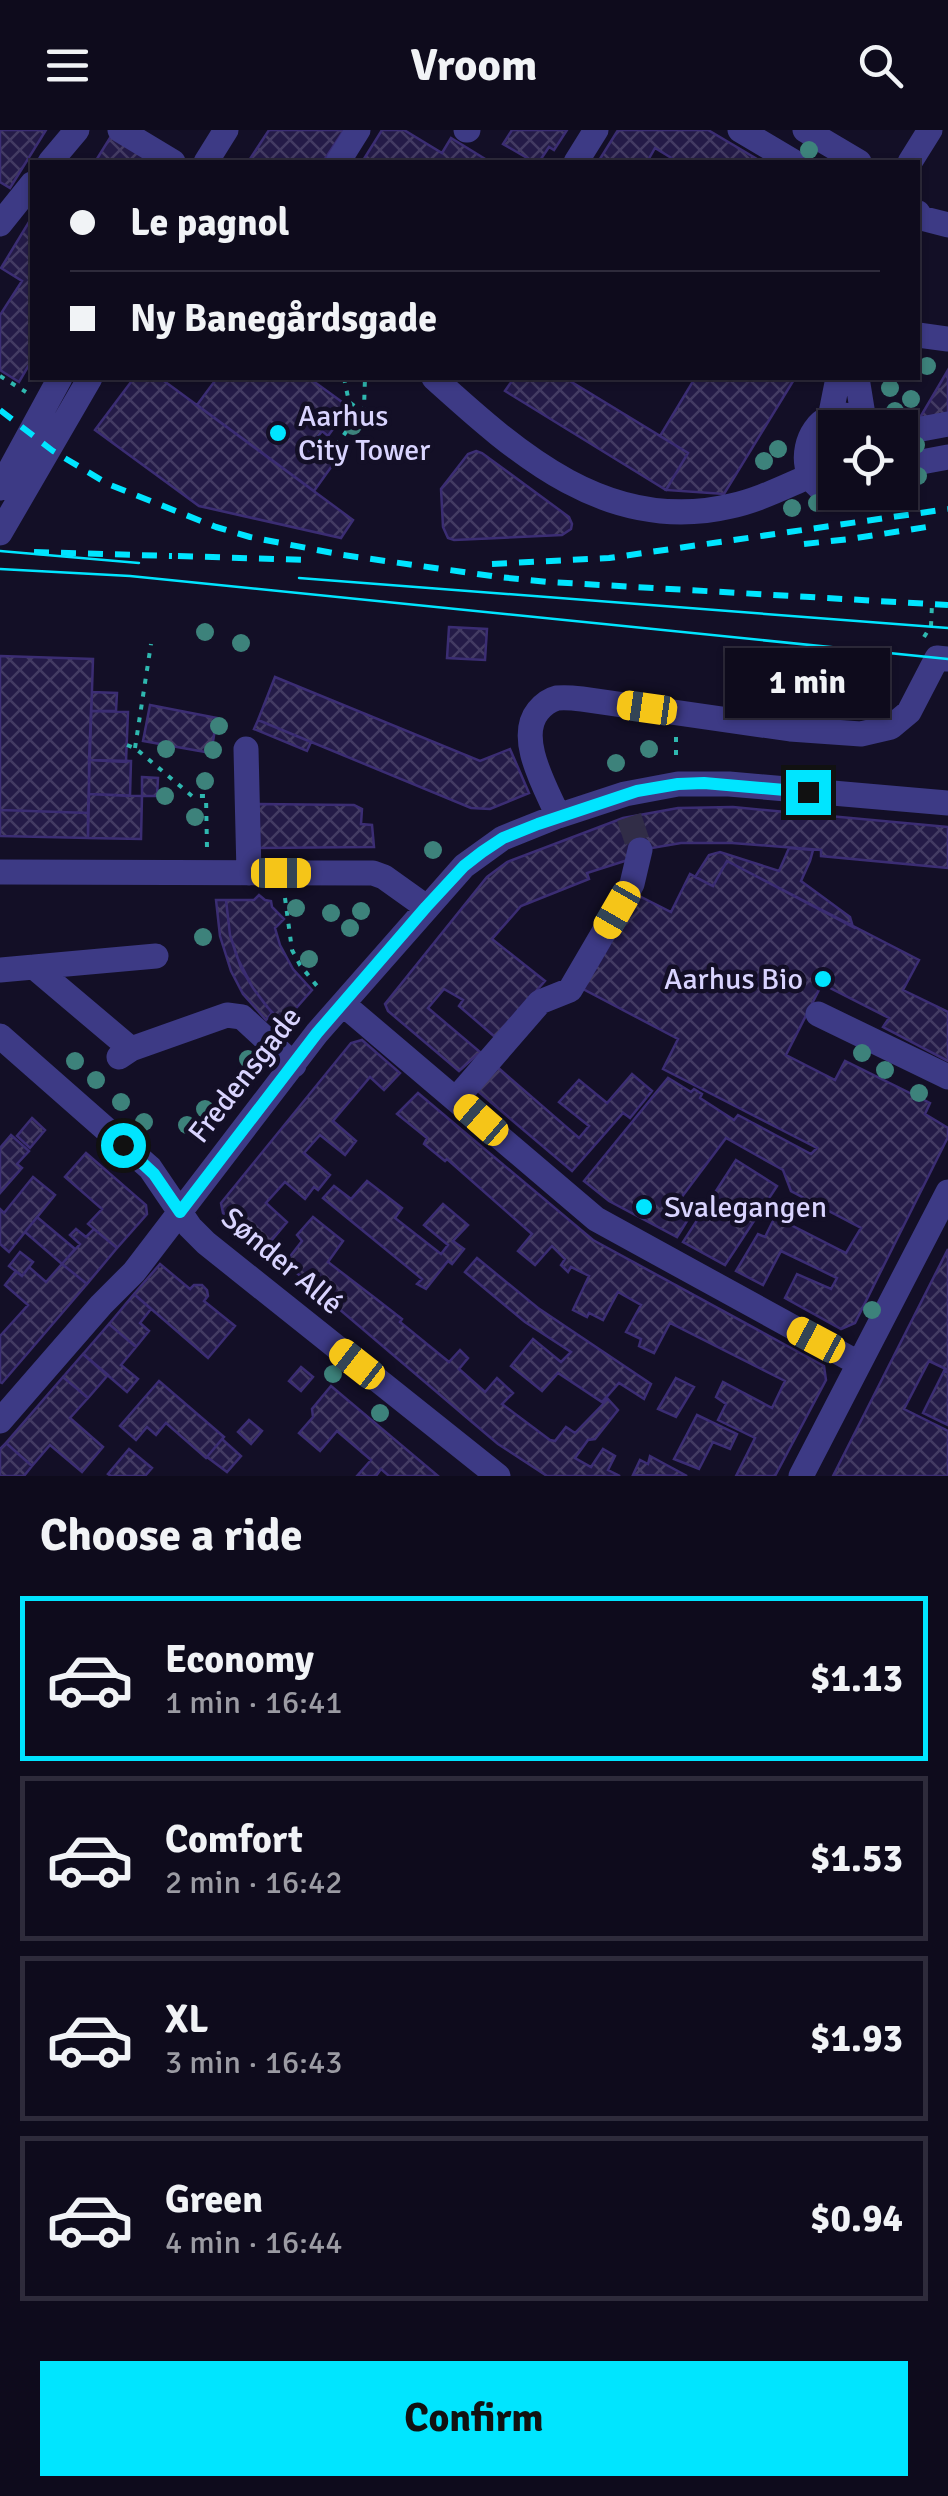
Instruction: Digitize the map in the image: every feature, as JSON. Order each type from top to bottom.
[{"type":"street","points":[[52,160],[77,130]]},
{"type":"street","points":[[120,130],[170,160]]},
{"type":"street","points":[[207,160],[226,130]]},
{"type":"street","points":[[339,160],[358,130]]},
{"type":"street","points":[[577,160],[596,130]]},
{"type":"street","points":[[740,130],[791,160]]},
{"type":"street","points":[[806,130],[856,160]]},
{"type":"street","points":[[911,160],[930,130]]},
{"type":"street","points":[[0,224],[30,186]]},
{"type":"street","points":[[920,219],[948,225]]},
{"type":"street","points":[[920,336],[948,339]]},
{"type":"street","points":[[6,478],[59,380]]},
{"type":"street","points":[[436,380],[490,428],[557,476],[581,490],[627,506],[660,512],[714,510],[759,498],[810,476]]},
{"type":"street","points":[[832,410],[838,380]]},
{"type":"street","points":[[857,380],[865,410]]},
{"type":"street","points":[[6,478],[85,386]]},
{"type":"street","points":[[0,533],[85,386]]},
{"type":"street","points":[[918,430],[948,424]]},
{"type":"street","points":[[818,427],[812,432],[804,453],[810,476],[818,485]]},
{"type":"street","points":[[918,463],[948,457]]},
{"type":"street","points":[[558,816],[528,732],[532,718],[544,704],[556,698],[582,698],[790,729],[861,734],[890,728],[909,712],[937,658],[948,659]]},
{"type":"street","points":[[246,749],[248,873]]},
{"type":"street","name":"Fredensgade","points":[[0,1421],[134,1272],[317,1033],[464,866],[503,838],[558,816],[627,805],[678,784],[729,784],[948,804]]},
{"type":"street","points":[[456,1099],[540,1002],[570,990],[632,884],[640,850]]},
{"type":"street","points":[[0,872],[373,874],[384,877],[426,907]]},
{"type":"street","points":[[0,970],[156,956]]},
{"type":"street","points":[[34,967],[125,1053],[227,1014],[242,1016],[294,1064]]},
{"type":"street","points":[[344,1004],[596,1219],[858,1363]]},
{"type":"street","points":[[818,1014],[948,1077]]},
{"type":"street","name":"Sønder Allé","points":[[0,1036],[150,1168],[198,1235],[219,1254],[498,1476]]},
{"type":"street","points":[[801,1476],[948,1192]]},
{"type":"path","points":[[0,376],[44,403]]},
{"type":"path","points":[[344,380],[348,402],[361,411]]},
{"type":"path","points":[[317,438],[334,450],[364,408],[365,380]]},
{"type":"path","points":[[135,748],[152,644]]},
{"type":"path","points":[[675,752],[676,738]]},
{"type":"path","points":[[126,745],[135,748],[192,796],[206,796],[206,872]]},
{"type":"path","points":[[284,893],[292,950],[317,986]]},
{"type":"building","points":[[0,130],[46,130],[10,188],[0,182]]},
{"type":"building","points":[[269,130],[344,130],[324,160],[249,160]]},
{"type":"building","points":[[382,130],[404,130],[442,153],[451,138],[487,160],[363,160]]},
{"type":"building","points":[[512,130],[567,130],[554,150],[549,147],[540,160],[531,160],[503,144]]},
{"type":"building","points":[[618,130],[708,130],[759,160],[675,160],[655,148],[648,160],[599,160]]},
{"type":"building","points":[[113,133],[153,160],[96,160]]},
{"type":"building","points":[[30,220],[30,363],[19,382],[0,370],[0,315],[22,281],[1,268]]},
{"type":"building","points":[[948,370],[948,423],[918,421]]},
{"type":"building","points":[[132,380],[163,380],[353,520],[341,538],[199,506],[95,430]]},
{"type":"building","name":"Aarhus City Tower","points":[[216,380],[312,380],[349,407],[328,436],[322,431],[311,446],[334,463],[314,491],[197,405]]},
{"type":"building","points":[[513,380],[568,380],[688,453],[666,490],[505,391]]},
{"type":"building","points":[[694,380],[794,380],[724,494],[666,490],[688,453],[660,436]]},
{"type":"building","points":[[476,451],[569,517],[571,529],[562,535],[448,538],[443,527],[441,489],[468,454]]},
{"type":"building","points":[[449,627],[487,629],[485,660],[447,658]]},
{"type":"building","points":[[0,656],[93,659],[88,813],[0,810]]},
{"type":"building","points":[[275,677],[480,761],[510,749],[529,793],[490,809],[471,808],[258,720]]},
{"type":"building","points":[[92,692],[117,693],[116,711],[91,711]]},
{"type":"building","points":[[150,705],[217,718],[211,753],[143,741]]},
{"type":"building","points":[[91,711],[128,712],[126,762],[89,760]]},
{"type":"building","points":[[258,720],[311,742],[307,751],[254,729]]},
{"type":"building","points":[[89,760],[131,761],[130,796],[89,794]]},
{"type":"building","points":[[142,777],[158,778],[157,796],[142,796]]},
{"type":"building","points":[[89,794],[142,796],[141,839],[88,838]]},
{"type":"building","points":[[258,804],[354,805],[362,809],[361,824],[372,825],[374,847],[258,848]]},
{"type":"building","points":[[733,807],[948,827],[948,868],[821,856],[821,850],[732,843],[681,843],[634,851],[634,858],[587,873],[589,879],[521,906],[492,939],[545,981],[495,1037],[459,1006],[463,1000],[444,989],[428,1008],[480,1052],[459,1071],[388,1011],[385,1004],[487,877],[507,862],[623,818],[678,808]]},
{"type":"building","points":[[0,810],[88,813],[88,838],[0,836]]},
{"type":"building","points":[[789,848],[813,850],[801,881],[850,917],[853,927],[727,861],[713,886],[695,877],[709,855],[720,852],[779,871]]},
{"type":"building","points":[[727,861],[919,960],[903,990],[948,1012],[948,1061],[883,1027],[889,1018],[822,984],[786,1055],[835,1080],[845,1061],[930,1103],[925,1114],[948,1128],[948,1137],[855,1323],[841,1329],[785,1298],[797,1274],[831,1289],[837,1278],[781,1251],[763,1285],[736,1271],[758,1234],[765,1237],[775,1217],[846,1253],[861,1228],[791,1191],[783,1170],[726,1138],[681,1198],[695,1208],[677,1237],[609,1201],[584,1181],[668,1078],[702,1094],[700,1098],[734,1120],[738,1115],[811,1154],[817,1148],[663,1069],[678,1039],[583,989],[633,893],[671,912],[690,874],[713,886]]},
{"type":"building","points":[[259,895],[271,901],[284,919],[275,928],[280,945],[293,969],[312,990],[283,1023],[253,988],[241,968],[230,935],[226,900],[254,900]]},
{"type":"building","points":[[216,900],[226,900],[237,957],[272,1013],[266,1020],[243,994],[231,971],[220,936]]},
{"type":"building","points":[[362,1040],[400,1073],[384,1090],[370,1077],[333,1121],[356,1141],[345,1155],[320,1135],[304,1153],[330,1175],[305,1199],[285,1182],[266,1203],[287,1222],[265,1248],[223,1213],[221,1203],[351,1043]]},
{"type":"building","points":[[495,1065],[579,1138],[589,1126],[559,1102],[579,1080],[607,1103],[632,1074],[652,1091],[630,1118],[623,1113],[572,1171],[474,1088]]},
{"type":"building","points":[[418,1093],[593,1240],[824,1366],[826,1380],[775,1476],[736,1476],[755,1438],[718,1420],[726,1404],[716,1397],[723,1382],[772,1408],[785,1381],[670,1323],[654,1353],[639,1346],[641,1339],[626,1332],[641,1305],[618,1292],[603,1320],[573,1310],[589,1276],[571,1267],[568,1272],[561,1265],[565,1259],[552,1246],[535,1265],[518,1251],[532,1234],[447,1159],[424,1144],[427,1138],[397,1114]]},
{"type":"building","points":[[32,1118],[45,1130],[30,1148],[17,1136]]},
{"type":"building","points":[[11,1135],[29,1151],[17,1164],[22,1168],[0,1193],[0,1148]]},
{"type":"building","points":[[86,1153],[146,1205],[147,1214],[117,1248],[88,1224],[102,1209],[65,1177]]},
{"type":"building","points":[[736,1160],[777,1186],[725,1265],[683,1242]]},
{"type":"building","points":[[33,1177],[55,1195],[9,1252],[0,1244],[0,1209],[4,1213]]},
{"type":"building","points":[[367,1181],[402,1208],[395,1218],[441,1254],[448,1245],[424,1225],[443,1204],[468,1225],[453,1241],[464,1249],[452,1264],[448,1261],[426,1289],[417,1284],[422,1279],[323,1198],[334,1186],[351,1199]]},
{"type":"building","points":[[37,1217],[75,1249],[62,1264],[25,1232]]},
{"type":"building","points":[[313,1217],[343,1241],[328,1262],[402,1319],[400,1322],[449,1362],[460,1350],[468,1358],[459,1369],[485,1392],[497,1378],[513,1393],[502,1404],[550,1440],[555,1441],[566,1427],[575,1433],[608,1399],[618,1410],[575,1458],[591,1467],[603,1449],[615,1456],[608,1470],[620,1476],[547,1476],[498,1444],[285,1263],[302,1241],[297,1235]]},
{"type":"building","points":[[76,1229],[86,1237],[94,1229],[117,1248],[87,1284],[62,1264],[80,1244],[70,1235]]},
{"type":"building","points":[[948,1249],[948,1370],[929,1361],[904,1409],[948,1431],[948,1476],[833,1476]]},
{"type":"building","points":[[20,1252],[33,1262],[22,1276],[9,1266]]},
{"type":"building","points":[[477,1258],[538,1308],[651,1384],[644,1399],[619,1383],[602,1402],[558,1373],[542,1391],[511,1366],[533,1339],[561,1362],[571,1352],[525,1322],[465,1272]]},
{"type":"building","points":[[62,1264],[87,1284],[0,1382],[0,1336],[28,1305],[5,1285],[16,1271],[22,1276],[29,1267],[46,1282]]},
{"type":"building","points":[[160,1264],[190,1289],[202,1285],[208,1296],[204,1301],[235,1326],[208,1358],[134,1294]]},
{"type":"building","points":[[134,1294],[151,1309],[140,1323],[149,1331],[136,1347],[109,1324]]},
{"type":"building","points":[[109,1324],[136,1347],[121,1365],[138,1379],[127,1392],[83,1354]]},
{"type":"building","points":[[83,1354],[108,1375],[88,1398],[63,1377]]},
{"type":"building","points":[[301,1367],[313,1377],[301,1391],[289,1381]]},
{"type":"building","points":[[944,1371],[948,1373],[948,1425],[923,1413]]},
{"type":"building","points":[[63,1377],[88,1398],[70,1418],[103,1447],[82,1472],[50,1445],[32,1466],[6,1443]]},
{"type":"building","points":[[676,1378],[694,1387],[676,1417],[658,1409]]},
{"type":"building","points":[[159,1381],[224,1437],[206,1458],[166,1423],[156,1435],[147,1427],[136,1440],[120,1426]]},
{"type":"building","points":[[331,1386],[438,1476],[389,1476],[381,1469],[376,1476],[357,1476],[371,1460],[337,1431],[320,1451],[299,1433]]},
{"type":"building","points":[[697,1415],[737,1434],[730,1449],[713,1442],[699,1469],[674,1459]]},
{"type":"building","points":[[249,1420],[262,1431],[251,1444],[238,1432]]},
{"type":"building","points":[[222,1439],[241,1456],[227,1472],[207,1457]]},
{"type":"building","points":[[6,1443],[32,1466],[24,1476],[0,1476],[0,1449]]},
{"type":"building","points":[[129,1449],[152,1468],[145,1476],[108,1474]]},
{"type":"building","points":[[650,1456],[687,1476],[633,1475],[640,1460],[648,1464]]},
{"type":"tunnel","points":[[629,817],[640,850]]},
{"type":"tram line","points":[[0,551],[139,563]]},
{"type":"tram line","points":[[0,569],[130,576],[948,659]]},
{"type":"tram line","points":[[299,578],[948,628]]},
{"type":"railway","points":[[0,410],[53,451],[108,484],[250,537],[343,555],[549,582],[948,605]]},
{"type":"railway","points":[[492,564],[609,558],[948,509]]},
{"type":"railway","points":[[804,544],[933,526]]},
{"type":"railway","points":[[34,552],[172,556]]},
{"type":"railway","points":[[178,556],[307,560]]},
{"type":"place","name":"Aarhus City Tower","points":[[278,433]]},
{"type":"place","name":"Aarhus Bio","points":[[823,979]]},
{"type":"place","name":"Svalegangen","points":[[644,1207]]},
{"type":"route","points":[[123,1145],[154,1174],[180,1212],[317,1033],[464,866],[503,838],[625,794],[678,784],[729,784],[808,792]]}]
